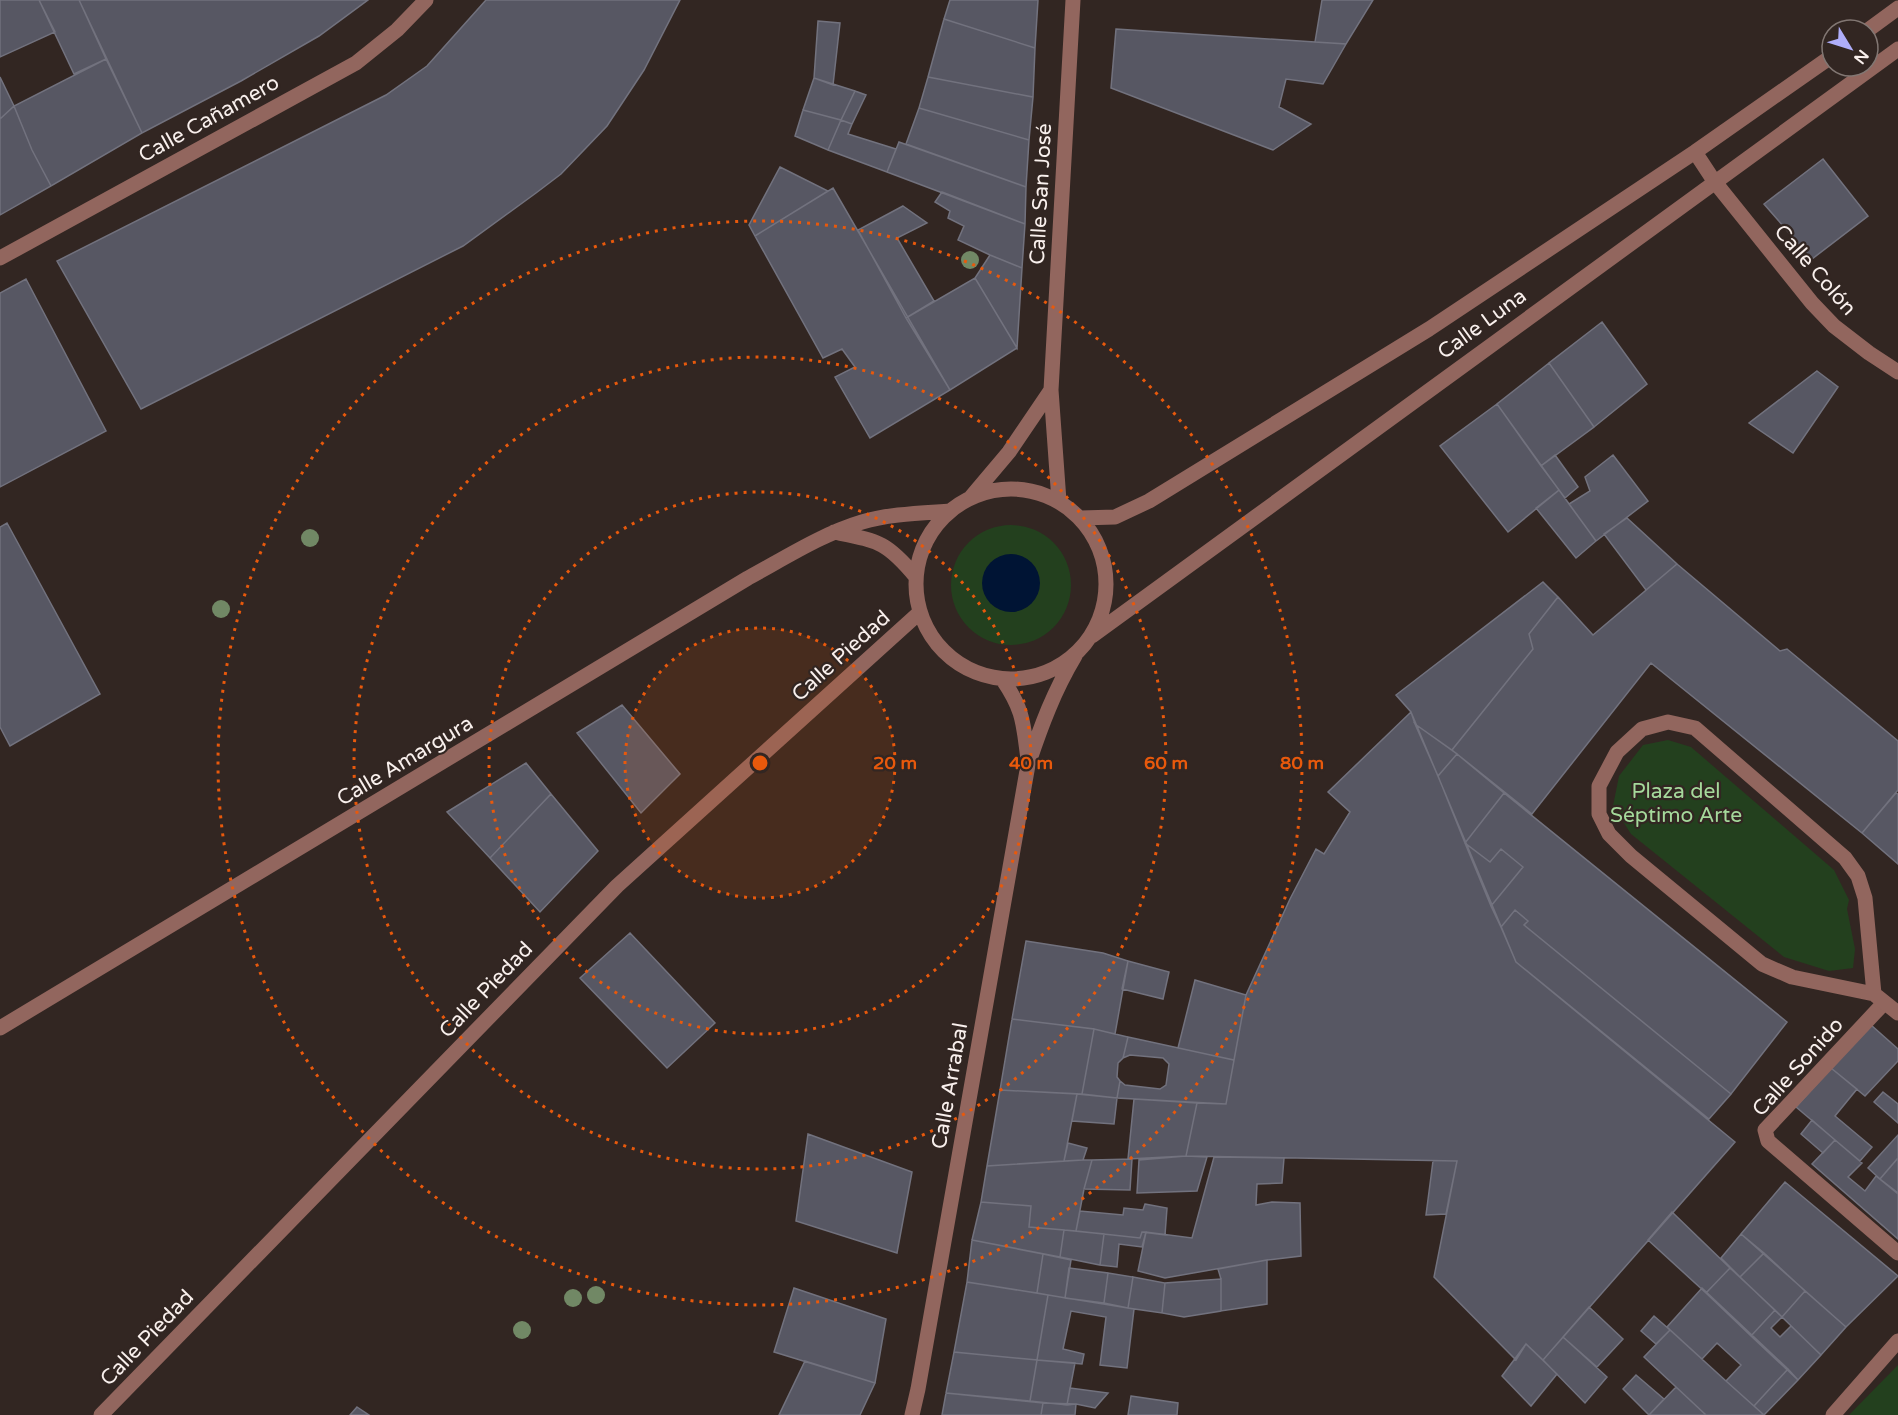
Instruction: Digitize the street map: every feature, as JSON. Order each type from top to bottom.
[{"type":"street","name":"Calle Cañamero","points":[[0,258],[356,63],[397,30],[426,0]]},
{"type":"street","name":"Calle San José","points":[[1059,501],[1051,390],[1073,0]]},
{"type":"street","points":[[1880,21],[1898,8]]},
{"type":"street","name":"Calle Luna","points":[[1092,636],[1898,49]]},
{"type":"street","name":"Calle Luna","points":[[1081,518],[1115,517],[1149,501],[1429,329],[1695,153],[1820,64]]},
{"type":"street","name":"Calle Colón","points":[[1695,153],[1714,181],[1812,303],[1834,326],[1898,372]]},
{"type":"street","points":[[971,497],[1000,489],[1031,490],[1059,501],[1081,518],[1102,554],[1107,596],[1092,636],[1075,656],[1053,671],[1029,679],[1004,680],[976,674],[951,660],[932,639],[920,613],[916,577],[921,552],[933,529],[950,511],[971,497],[1009,452],[1051,390]]},
{"type":"street","name":"Calle Amargura","points":[[0,1028],[748,578],[834,532],[864,521],[950,511]]},
{"type":"street","points":[[834,532],[867,539],[886,546],[899,556],[916,577]]},
{"type":"street","name":"Calle Piedad","points":[[101,1415],[617,886],[920,613]]},
{"type":"street","name":"Calle Arrabal","points":[[912,1415],[1028,765],[1056,689],[1075,656]]},
{"type":"street","name":"Calle Arrabal","points":[[1004,680],[1022,714],[1028,765]]},
{"type":"street","points":[[1879,998],[1865,898],[1858,876],[1845,858],[1695,728],[1668,722],[1642,729],[1617,752],[1599,786],[1599,814],[1609,834],[1631,856],[1762,964],[1792,977],[1879,998],[1898,1013]]},
{"type":"street","name":"Calle Sonido","points":[[1879,998],[1765,1130],[1768,1141],[1898,1253]]},
{"type":"street","points":[[1833,1415],[1898,1341]]},
{"type":"green space","points":[[1011,525],[1034,530],[1053,543],[1066,562],[1071,585],[1066,608],[1053,627],[1034,640],[1011,645],[988,640],[969,627],[956,608],[951,585],[956,562],[969,543],[988,530]]},
{"type":"green space","name":"Plaza del Séptimo Arte","points":[[1668,740],[1691,747],[1834,870],[1849,900],[1847,909],[1855,949],[1853,968],[1829,971],[1784,957],[1631,834],[1613,806],[1619,776],[1643,745]]},
{"type":"green space","points":[[1898,1365],[1898,1415],[1849,1415]]},
{"type":"water","points":[[1011,554],[1022,556],[1032,562],[1038,572],[1040,583],[1038,594],[1032,604],[1022,610],[1011,612],[1000,610],[990,604],[984,594],[982,583],[984,572],[990,562],[1000,556]]},
{"type":"building","points":[[0,0],[39,0],[55,32],[0,57]]},
{"type":"building","points":[[39,0],[79,0],[106,59],[74,74]]},
{"type":"building","points":[[79,0],[368,0],[319,36],[241,81],[142,133]]},
{"type":"building","points":[[486,0],[680,0],[644,70],[607,126],[561,174],[536,193],[463,246],[141,409],[57,261],[386,95],[427,66]]},
{"type":"building","points":[[950,0],[1038,0],[1035,48],[944,19]]},
{"type":"building","points":[[1322,0],[1373,0],[1346,44],[1315,42]]},
{"type":"building","points":[[944,19],[1035,48],[1033,97],[928,77]]},
{"type":"building","points":[[818,21],[840,23],[833,85],[814,78]]},
{"type":"building","points":[[1116,29],[1346,44],[1323,84],[1286,79],[1279,107],[1311,124],[1273,150],[1111,88]]},
{"type":"building","points":[[106,59],[142,133],[51,186],[32,150],[14,106]]},
{"type":"building","points":[[0,77],[14,106],[0,119]]},
{"type":"building","points":[[928,77],[1033,97],[1029,140],[919,108]]},
{"type":"building","points":[[814,78],[855,91],[841,120],[803,110]]},
{"type":"building","points":[[855,91],[866,95],[852,124],[841,120]]},
{"type":"building","points":[[14,106],[32,150],[51,186],[0,215],[0,119]]},
{"type":"building","points":[[919,108],[1029,140],[1026,187],[906,144]]},
{"type":"building","points":[[803,110],[841,120],[828,150],[795,136]]},
{"type":"building","points":[[841,120],[852,124],[848,134],[896,149],[887,172],[828,150]]},
{"type":"building","points":[[899,142],[1026,187],[1025,224],[887,172]]},
{"type":"building","points":[[1823,159],[1868,216],[1812,259],[1764,204]]},
{"type":"building","points":[[780,167],[828,191],[755,236],[749,225]]},
{"type":"building","points":[[833,188],[950,390],[870,438],[835,377],[855,367],[842,349],[823,358],[755,236]]},
{"type":"building","points":[[942,192],[1025,224],[1022,268],[958,240],[964,226],[948,218],[950,211],[935,202]]},
{"type":"building","points":[[903,206],[927,223],[897,238],[934,301],[906,318],[858,230]]},
{"type":"building","points":[[990,255],[1022,268],[1017,348],[975,278]]},
{"type":"building","points":[[975,278],[1017,348],[950,390],[906,318]]},
{"type":"building","points":[[26,279],[106,431],[0,487],[0,293]]},
{"type":"building","points":[[1602,322],[1647,384],[1594,427],[1549,363]]},
{"type":"building","points":[[1549,363],[1594,427],[1541,466],[1497,404]]},
{"type":"building","points":[[1817,371],[1838,387],[1793,453],[1749,423]]},
{"type":"building","points":[[1497,404],[1559,490],[1508,532],[1440,446]]},
{"type":"building","points":[[1555,455],[1578,487],[1565,498],[1541,466]]},
{"type":"building","points":[[1613,455],[1648,501],[1596,541],[1569,504],[1590,491],[1585,477]]},
{"type":"building","points":[[1559,490],[1596,541],[1576,558],[1536,508]]},
{"type":"building","points":[[1627,518],[1677,564],[1646,590],[1604,534]]},
{"type":"building","points":[[7,523],[100,694],[10,746],[0,727],[0,527]]},
{"type":"building","points":[[1677,564],[1780,651],[1787,649],[1898,741],[1898,790],[1862,833],[1651,663],[1532,814],[1452,750],[1533,649],[1529,634],[1558,597],[1593,635]]},
{"type":"building","points":[[1543,582],[1558,597],[1529,634],[1533,649],[1452,750],[1415,724],[1411,712],[1396,695]]},
{"type":"building","points":[[622,705],[680,774],[641,813],[577,733]]},
{"type":"building","points":[[1411,712],[1516,962],[1735,1142],[1543,1360],[1526,1344],[1516,1360],[1434,1277],[1457,1161],[1186,1156],[1197,1103],[1226,1104],[1246,995],[1290,899],[1316,849],[1324,854],[1350,812],[1328,792]]},
{"type":"building","points":[[1415,724],[1457,754],[1438,776]]},
{"type":"building","points":[[1457,754],[1504,793],[1465,843],[1438,776]]},
{"type":"building","points":[[526,763],[551,794],[490,858],[447,812]]},
{"type":"building","points":[[1504,793],[1787,1022],[1731,1094],[1524,925],[1528,921],[1515,910],[1501,927],[1491,906],[1523,867],[1501,849],[1490,862],[1465,843]]},
{"type":"building","points":[[1896,793],[1898,794],[1898,864],[1862,833]]},
{"type":"building","points":[[551,794],[598,851],[540,912],[490,858]]},
{"type":"building","points":[[1465,843],[1490,862],[1501,849],[1523,867],[1491,906]]},
{"type":"building","points":[[1515,910],[1528,921],[1524,925],[1731,1094],[1709,1119],[1516,962],[1501,927]]},
{"type":"building","points":[[630,933],[715,1023],[667,1068],[580,978]]},
{"type":"building","points":[[1026,941],[1103,953],[1128,961],[1115,1034],[1094,1029],[1012,1019]]},
{"type":"building","points":[[1128,961],[1169,972],[1163,999],[1122,989]]},
{"type":"building","points":[[1195,980],[1246,995],[1234,1060],[1178,1048]]},
{"type":"building","points":[[1012,1019],[1094,1029],[1082,1094],[1000,1090]]},
{"type":"building","points":[[1871,1025],[1898,1049],[1898,1061],[1865,1096],[1831,1068]]},
{"type":"building","points":[[1094,1029],[1128,1037],[1123,1058],[1118,1063],[1117,1077],[1120,1081],[1117,1098],[1082,1094]]},
{"type":"building","points":[[1128,1037],[1234,1060],[1226,1104],[1117,1098],[1120,1081],[1125,1085],[1160,1089],[1166,1085],[1169,1064],[1163,1058],[1130,1055],[1123,1058]]},
{"type":"building","points":[[1831,1068],[1857,1089],[1835,1116],[1872,1147],[1860,1161],[1796,1107]]},
{"type":"building","points":[[1000,1090],[1077,1094],[1064,1161],[987,1166]]},
{"type":"building","points":[[1883,1092],[1898,1104],[1898,1123],[1874,1102]]},
{"type":"building","points":[[1077,1094],[1117,1098],[1114,1124],[1072,1121]]},
{"type":"building","points":[[1134,1099],[1197,1103],[1186,1156],[1128,1159]]},
{"type":"building","points":[[1812,1120],[1835,1140],[1823,1153],[1801,1134]]},
{"type":"building","points":[[808,1134],[912,1172],[897,1253],[796,1221]]},
{"type":"building","points":[[1898,1135],[1898,1158],[1880,1179],[1868,1168]]},
{"type":"building","points":[[1835,1140],[1862,1163],[1848,1177],[1865,1191],[1876,1176],[1898,1194],[1898,1239],[1812,1164]]},
{"type":"building","points":[[1068,1143],[1087,1148],[1083,1160],[1064,1161]]},
{"type":"building","points":[[1186,1156],[1207,1157],[1197,1191],[1137,1193],[1139,1160]]},
{"type":"building","points":[[1214,1157],[1284,1158],[1282,1183],[1257,1184],[1256,1205],[1272,1202],[1300,1203],[1301,1256],[1165,1278],[1138,1271],[1146,1232],[1192,1238]]},
{"type":"building","points":[[1898,1158],[1898,1193],[1880,1179]]},
{"type":"building","points":[[1132,1159],[1130,1190],[1084,1189],[1092,1160]]},
{"type":"building","points":[[1092,1160],[1076,1231],[1029,1227],[1031,1206],[981,1202],[987,1166]]},
{"type":"building","points":[[1433,1161],[1457,1161],[1446,1214],[1426,1215]]},
{"type":"building","points":[[1785,1182],[1898,1276],[1846,1327],[1741,1234]]},
{"type":"building","points":[[981,1202],[1031,1206],[1029,1227],[1064,1230],[1060,1257],[972,1240]]},
{"type":"building","points":[[1145,1204],[1167,1208],[1165,1235],[1142,1232],[1140,1238],[1076,1231],[1080,1211],[1123,1215],[1124,1208],[1143,1210]]},
{"type":"building","points":[[1672,1212],[1730,1268],[1706,1293],[1648,1240]]},
{"type":"building","points":[[1064,1230],[1104,1234],[1100,1265],[1060,1257]]},
{"type":"building","points":[[1142,1232],[1146,1232],[1142,1247],[1119,1244],[1117,1267],[1100,1265],[1104,1234],[1140,1238]]},
{"type":"building","points":[[1741,1234],[1764,1253],[1740,1277],[1721,1258]]},
{"type":"building","points":[[972,1240],[1043,1254],[1037,1293],[967,1282]]},
{"type":"building","points":[[1764,1253],[1805,1291],[1782,1317],[1740,1277]]},
{"type":"building","points":[[1043,1254],[1071,1260],[1065,1298],[1037,1293]]},
{"type":"building","points":[[1267,1260],[1267,1304],[1221,1311],[1221,1279],[1218,1269]]},
{"type":"building","points":[[1069,1268],[1108,1273],[1104,1303],[1065,1298]]},
{"type":"building","points":[[1730,1268],[1775,1310],[1751,1336],[1706,1293]]},
{"type":"building","points":[[1108,1273],[1133,1277],[1128,1308],[1104,1303]]},
{"type":"building","points":[[1133,1277],[1165,1283],[1162,1313],[1128,1308]]},
{"type":"building","points":[[1221,1279],[1221,1311],[1184,1317],[1162,1313],[1165,1283]]},
{"type":"building","points":[[967,1282],[1048,1295],[1037,1360],[954,1352]]},
{"type":"building","points":[[794,1288],[886,1319],[875,1383],[774,1352]]},
{"type":"building","points":[[1702,1288],[1788,1369],[1754,1406],[1726,1381],[1741,1365],[1717,1343],[1702,1359],[1667,1327]]},
{"type":"building","points":[[1805,1291],[1846,1327],[1821,1355],[1782,1317]]},
{"type":"building","points":[[1048,1295],[1134,1309],[1127,1368],[1100,1365],[1106,1317],[1071,1311],[1063,1349],[1084,1354],[1082,1364],[1037,1360]]},
{"type":"building","points":[[1589,1307],[1623,1339],[1597,1367],[1563,1337]]},
{"type":"building","points":[[1775,1310],[1782,1317],[1771,1328],[1780,1337],[1791,1326],[1821,1355],[1798,1380],[1751,1336]]},
{"type":"building","points":[[1654,1316],[1670,1330],[1656,1344],[1641,1331]]},
{"type":"building","points":[[1670,1330],[1764,1415],[1706,1415],[1644,1357]]},
{"type":"building","points":[[1563,1337],[1607,1377],[1585,1403],[1543,1360]]},
{"type":"building","points":[[1526,1344],[1557,1374],[1531,1406],[1502,1376]]},
{"type":"building","points":[[954,1352],[1037,1360],[1030,1401],[946,1393]]},
{"type":"building","points":[[1037,1360],[1075,1363],[1067,1405],[1030,1401]]},
{"type":"building","points":[[805,1361],[875,1383],[860,1415],[779,1415]]},
{"type":"building","points":[[1788,1369],[1798,1380],[1764,1415],[1754,1406]]},
{"type":"building","points":[[1636,1375],[1664,1399],[1649,1415],[1623,1389]]},
{"type":"building","points":[[1676,1387],[1706,1415],[1649,1415]]},
{"type":"building","points":[[1070,1388],[1108,1393],[1095,1408],[1076,1404],[1067,1405]]},
{"type":"building","points":[[946,1393],[1043,1403],[1041,1415],[942,1415]]},
{"type":"building","points":[[1131,1396],[1178,1403],[1177,1415],[1128,1415]]},
{"type":"building","points":[[1043,1403],[1076,1404],[1075,1415],[1041,1415]]},
{"type":"building","points":[[357,1407],[369,1415],[350,1415]]}]
